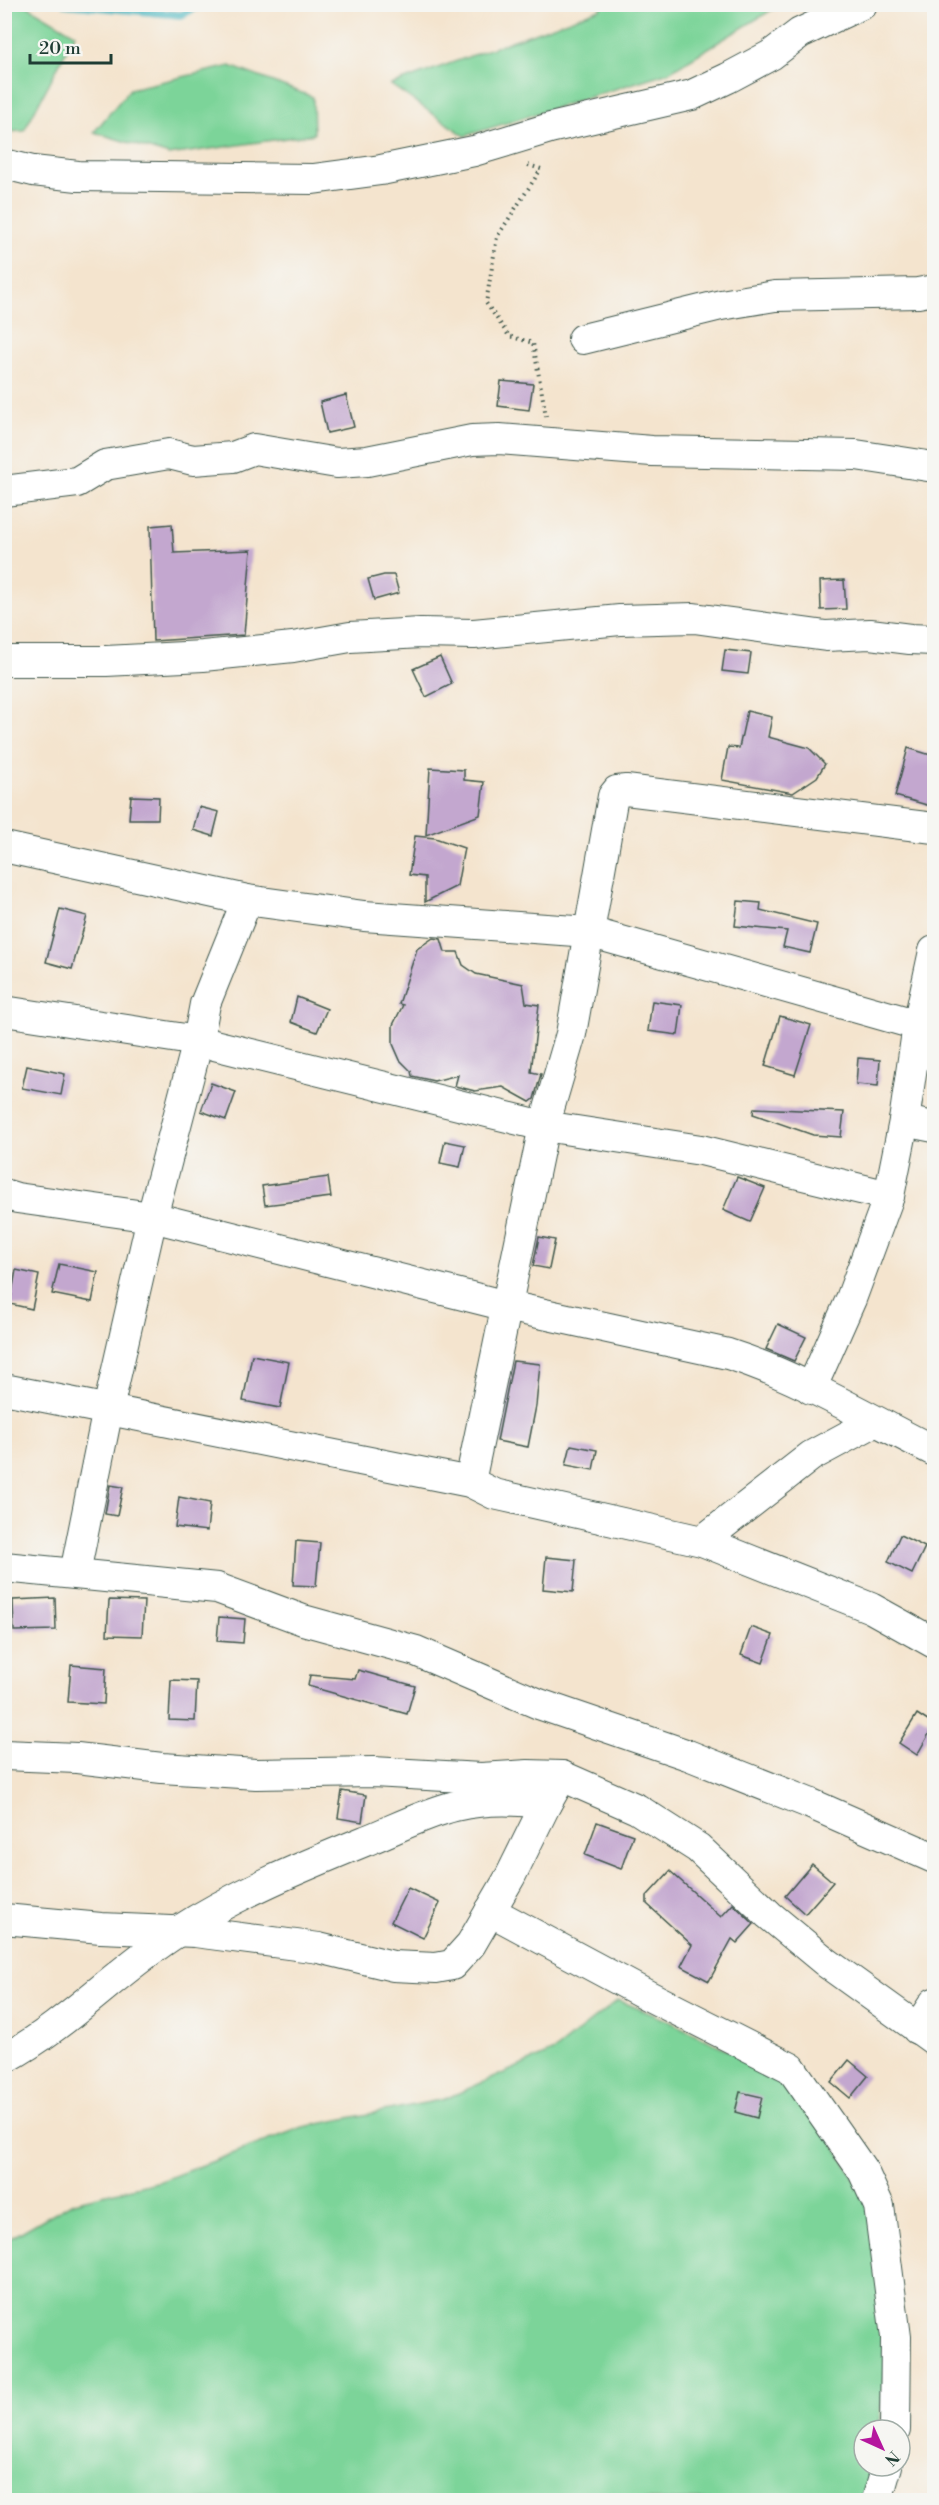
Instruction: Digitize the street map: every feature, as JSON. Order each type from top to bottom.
[{"type":"street","points":[[4,164],[33,171],[78,176],[313,179],[381,170],[474,151],[550,128],[692,95],[771,55],[800,33],[862,4]]},
{"type":"street","points":[[583,339],[721,305],[775,296],[929,294]]},
{"type":"street","points":[[4,491],[77,482],[105,465],[169,454],[193,460],[233,457],[254,449],[337,464],[368,461],[472,440],[499,439],[652,451],[856,455],[934,467]]},
{"type":"street","points":[[4,661],[106,662],[203,656],[293,647],[350,637],[421,633],[474,634],[620,620],[694,618],[826,636],[870,633],[934,640]]},
{"type":"street","points":[[470,1482],[544,1126],[571,1034],[613,796],[617,791],[626,790],[934,828]]},
{"type":"street","points":[[4,847],[247,900],[364,916],[589,932],[918,1025]]},
{"type":"street","points":[[75,1573],[108,1409],[152,1217],[198,1041],[205,1004],[247,900]]},
{"type":"street","points":[[811,1389],[852,1299],[889,1196],[904,1121],[918,1025],[934,951]]},
{"type":"street","points":[[4,1011],[198,1041],[544,1126],[701,1150],[889,1196]]},
{"type":"street","points":[[904,1121],[934,1127]]},
{"type":"street","points":[[4,1194],[18,1198],[152,1217],[507,1306],[728,1354],[748,1360],[811,1389],[934,1451]]},
{"type":"street","points":[[4,1389],[470,1482],[494,1494],[702,1541],[872,1608],[934,1643]]},
{"type":"street","points":[[702,1541],[811,1456],[874,1422]]},
{"type":"street","points":[[4,1567],[217,1588],[303,1620],[416,1651],[539,1704],[688,1755],[809,1803],[934,1858]]},
{"type":"street","points":[[4,1755],[77,1758],[162,1768],[256,1774],[373,1772],[481,1779],[528,1775],[562,1776],[637,1809],[690,1842],[806,1946],[926,2034],[934,2003]]},
{"type":"street","points":[[4,1919],[102,1928],[195,1932],[319,1948],[393,1966],[436,1968],[456,1963],[471,1944],[510,1877],[562,1776]]},
{"type":"street","points":[[4,2059],[21,2050],[74,2012],[176,1932],[237,1897],[312,1862],[455,1806],[522,1800],[546,1804]]},
{"type":"street","points":[[490,1911],[647,1995],[791,2068],[864,2171],[879,2206],[896,2337],[896,2418]]},
{"type":"street","points":[[877,2500],[883,2478]]},
{"type":"path","points":[[519,163],[541,168],[497,237],[486,303],[509,336],[533,343],[551,444]]},
{"type":"green space","points":[[9,5],[26,5],[75,34],[24,131],[5,132],[4,24]]},
{"type":"green space","points":[[602,5],[780,5],[669,72],[465,136],[391,85],[600,9]]},
{"type":"green space","points":[[230,66],[313,97],[314,134],[169,155],[94,132],[130,89]]},
{"type":"green space","points":[[618,2000],[666,2020],[798,2084],[889,2236],[892,2321],[880,2418],[852,2418],[852,2478],[872,2478],[869,2500],[5,2500],[4,2242],[73,2202],[161,2181],[303,2127],[445,2099],[554,2051]]},
{"type":"building","points":[[501,381],[533,384],[529,410],[498,406]]},
{"type":"building","points":[[346,395],[354,427],[327,433],[320,402]]},
{"type":"building","points":[[172,524],[174,553],[251,550],[244,635],[153,641],[150,526]]},
{"type":"building","points":[[394,575],[399,593],[374,600],[368,579]]},
{"type":"building","points":[[844,580],[846,609],[821,610],[820,581]]},
{"type":"building","points":[[725,650],[751,653],[748,674],[722,671]]},
{"type":"building","points":[[440,657],[452,684],[426,697],[413,669]]},
{"type":"building","points":[[747,711],[772,717],[768,737],[809,748],[825,764],[817,777],[793,793],[722,780],[728,747],[739,748]]},
{"type":"building","points":[[908,748],[934,756],[934,807],[895,796]]},
{"type":"building","points":[[430,768],[464,770],[464,780],[484,782],[480,815],[426,835]]},
{"type":"building","points":[[131,796],[159,797],[158,819],[129,819]]},
{"type":"building","points":[[199,807],[219,812],[213,836],[193,830]]},
{"type":"building","points":[[415,836],[435,838],[464,848],[457,886],[425,902],[425,877],[409,875]]},
{"type":"building","points":[[738,901],[761,903],[760,910],[817,924],[810,953],[783,947],[787,931],[735,926]]},
{"type":"building","points":[[60,909],[87,916],[72,969],[46,962]]},
{"type":"building","points":[[433,938],[441,939],[445,952],[458,952],[463,965],[476,974],[523,984],[526,1003],[539,1005],[531,1072],[541,1074],[534,1099],[530,1102],[503,1087],[475,1091],[455,1086],[458,1075],[434,1081],[412,1076],[411,1071],[400,1060],[393,1044],[393,1025],[403,1005],[399,1004],[417,949]]},
{"type":"building","points":[[297,997],[327,1009],[317,1032],[291,1022]]},
{"type":"building","points":[[652,1001],[682,1005],[678,1035],[648,1031]]},
{"type":"building","points":[[780,1016],[811,1025],[795,1075],[765,1066]]},
{"type":"building","points":[[858,1058],[880,1060],[878,1086],[856,1084]]},
{"type":"building","points":[[27,1066],[65,1074],[61,1095],[22,1088]]},
{"type":"building","points":[[211,1083],[236,1092],[226,1120],[201,1111]]},
{"type":"building","points":[[754,1108],[844,1112],[841,1137],[813,1135],[753,1114]]},
{"type":"building","points":[[445,1141],[465,1145],[460,1167],[440,1163]]},
{"type":"building","points":[[328,1177],[331,1197],[265,1205],[262,1186]]},
{"type":"building","points":[[737,1177],[765,1188],[750,1222],[723,1210]]},
{"type":"building","points":[[539,1237],[555,1240],[549,1269],[533,1266]]},
{"type":"building","points":[[59,1264],[98,1272],[92,1302],[52,1294]]},
{"type":"building","points":[[16,1270],[39,1275],[32,1309],[10,1304]]},
{"type":"building","points":[[778,1324],[806,1337],[794,1361],[766,1349]]},
{"type":"building","points":[[252,1355],[289,1362],[280,1408],[243,1401]]},
{"type":"building","points":[[513,1361],[540,1364],[536,1406],[528,1447],[497,1441]]},
{"type":"building","points":[[571,1445],[597,1450],[593,1470],[566,1465]]},
{"type":"building","points":[[110,1485],[123,1487],[117,1516],[105,1514]]},
{"type":"building","points":[[179,1497],[210,1503],[207,1531],[175,1527]]},
{"type":"building","points":[[900,1535],[925,1547],[912,1574],[888,1562]]},
{"type":"building","points":[[296,1541],[320,1543],[316,1586],[293,1585]]},
{"type":"building","points":[[546,1557],[576,1560],[573,1592],[543,1589]]},
{"type":"building","points":[[55,1598],[56,1630],[14,1631],[13,1600]]},
{"type":"building","points":[[109,1600],[144,1601],[142,1636],[107,1635]]},
{"type":"building","points":[[219,1617],[245,1619],[243,1643],[217,1641]]},
{"type":"building","points":[[751,1627],[773,1635],[763,1663],[741,1655]]},
{"type":"building","points":[[71,1665],[106,1668],[104,1704],[68,1702]]},
{"type":"building","points":[[358,1670],[415,1686],[407,1714],[308,1686],[310,1675],[355,1679]]},
{"type":"building","points":[[171,1680],[197,1681],[195,1721],[169,1720]]},
{"type":"building","points":[[917,1714],[934,1725],[917,1755],[899,1743]]},
{"type":"building","points":[[342,1791],[366,1795],[362,1822],[338,1818]]},
{"type":"building","points":[[597,1822],[633,1835],[621,1869],[585,1855]]},
{"type":"building","points":[[812,1864],[833,1882],[805,1914],[785,1896]]},
{"type":"building","points":[[670,1871],[721,1917],[733,1904],[754,1924],[737,1943],[732,1939],[709,1981],[681,1966],[692,1945],[647,1904],[647,1896]]},
{"type":"building","points":[[408,1888],[440,1903],[423,1938],[391,1922]]},
{"type":"building","points":[[849,2060],[868,2076],[850,2098],[831,2082]]},
{"type":"building","points":[[740,2092],[762,2097],[757,2118],[735,2112]]},
{"type":"waterway","points":[[66,4],[181,15],[202,4]]}]
